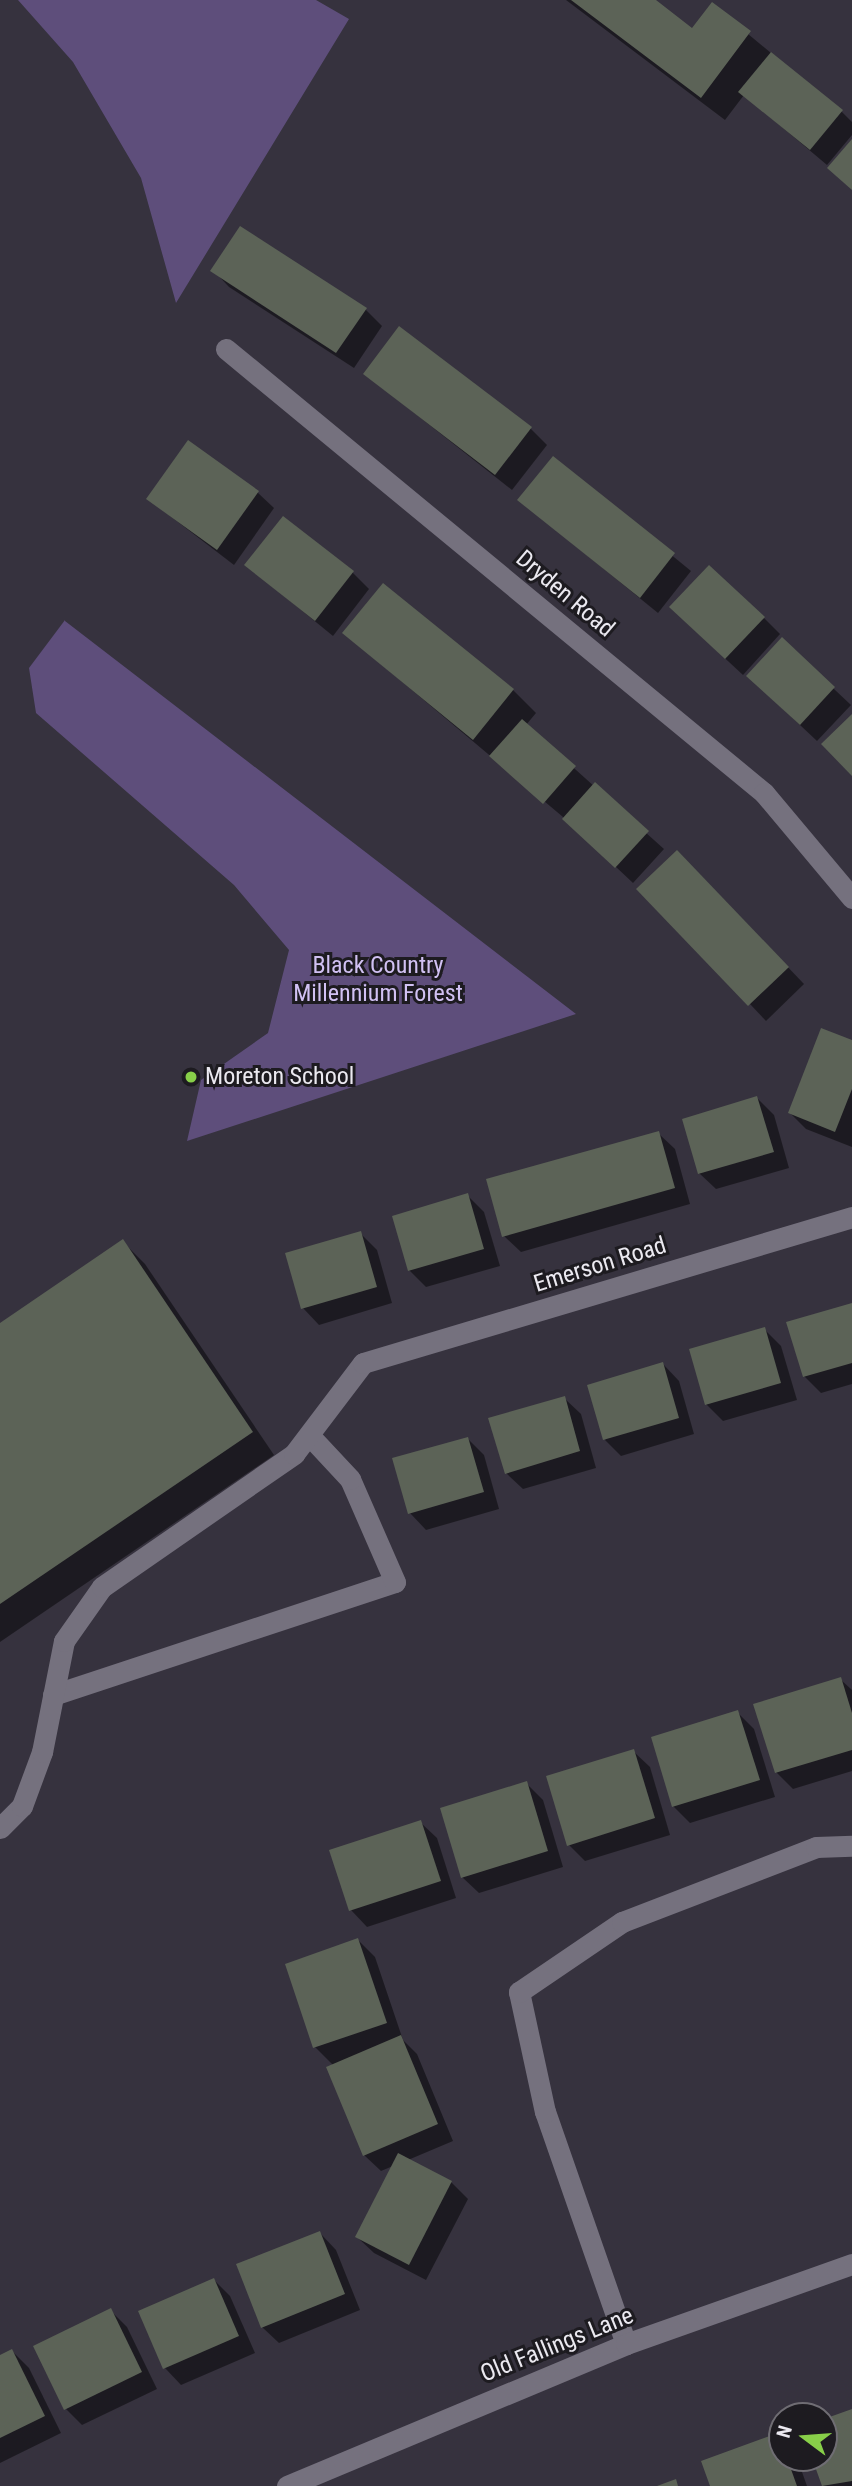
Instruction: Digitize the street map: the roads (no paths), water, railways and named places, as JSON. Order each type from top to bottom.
[{"type":"street","name":"Dryden Road","points":[[226,349],[764,793],[852,898]]},
{"type":"street","name":"Emerson Road","points":[[309,1435],[341,1387],[363,1363],[852,1217]]},
{"type":"street","points":[[0,1828],[22,1806],[42,1752],[53,1695],[64,1642],[102,1587],[294,1454],[309,1435],[350,1479],[395,1582],[53,1695]]},
{"type":"street","points":[[626,2344],[545,2112],[519,1992],[622,1922],[816,1847],[852,1846]]},
{"type":"street","name":"Old Fallings Lane","points":[[287,2486],[626,2344],[852,2264]]},
{"type":"place","name":"Moreton School","points":[[191,1077]]},
{"type":"park label","name":"Black Country Millennium Forest","points":[[378,980]]}]
